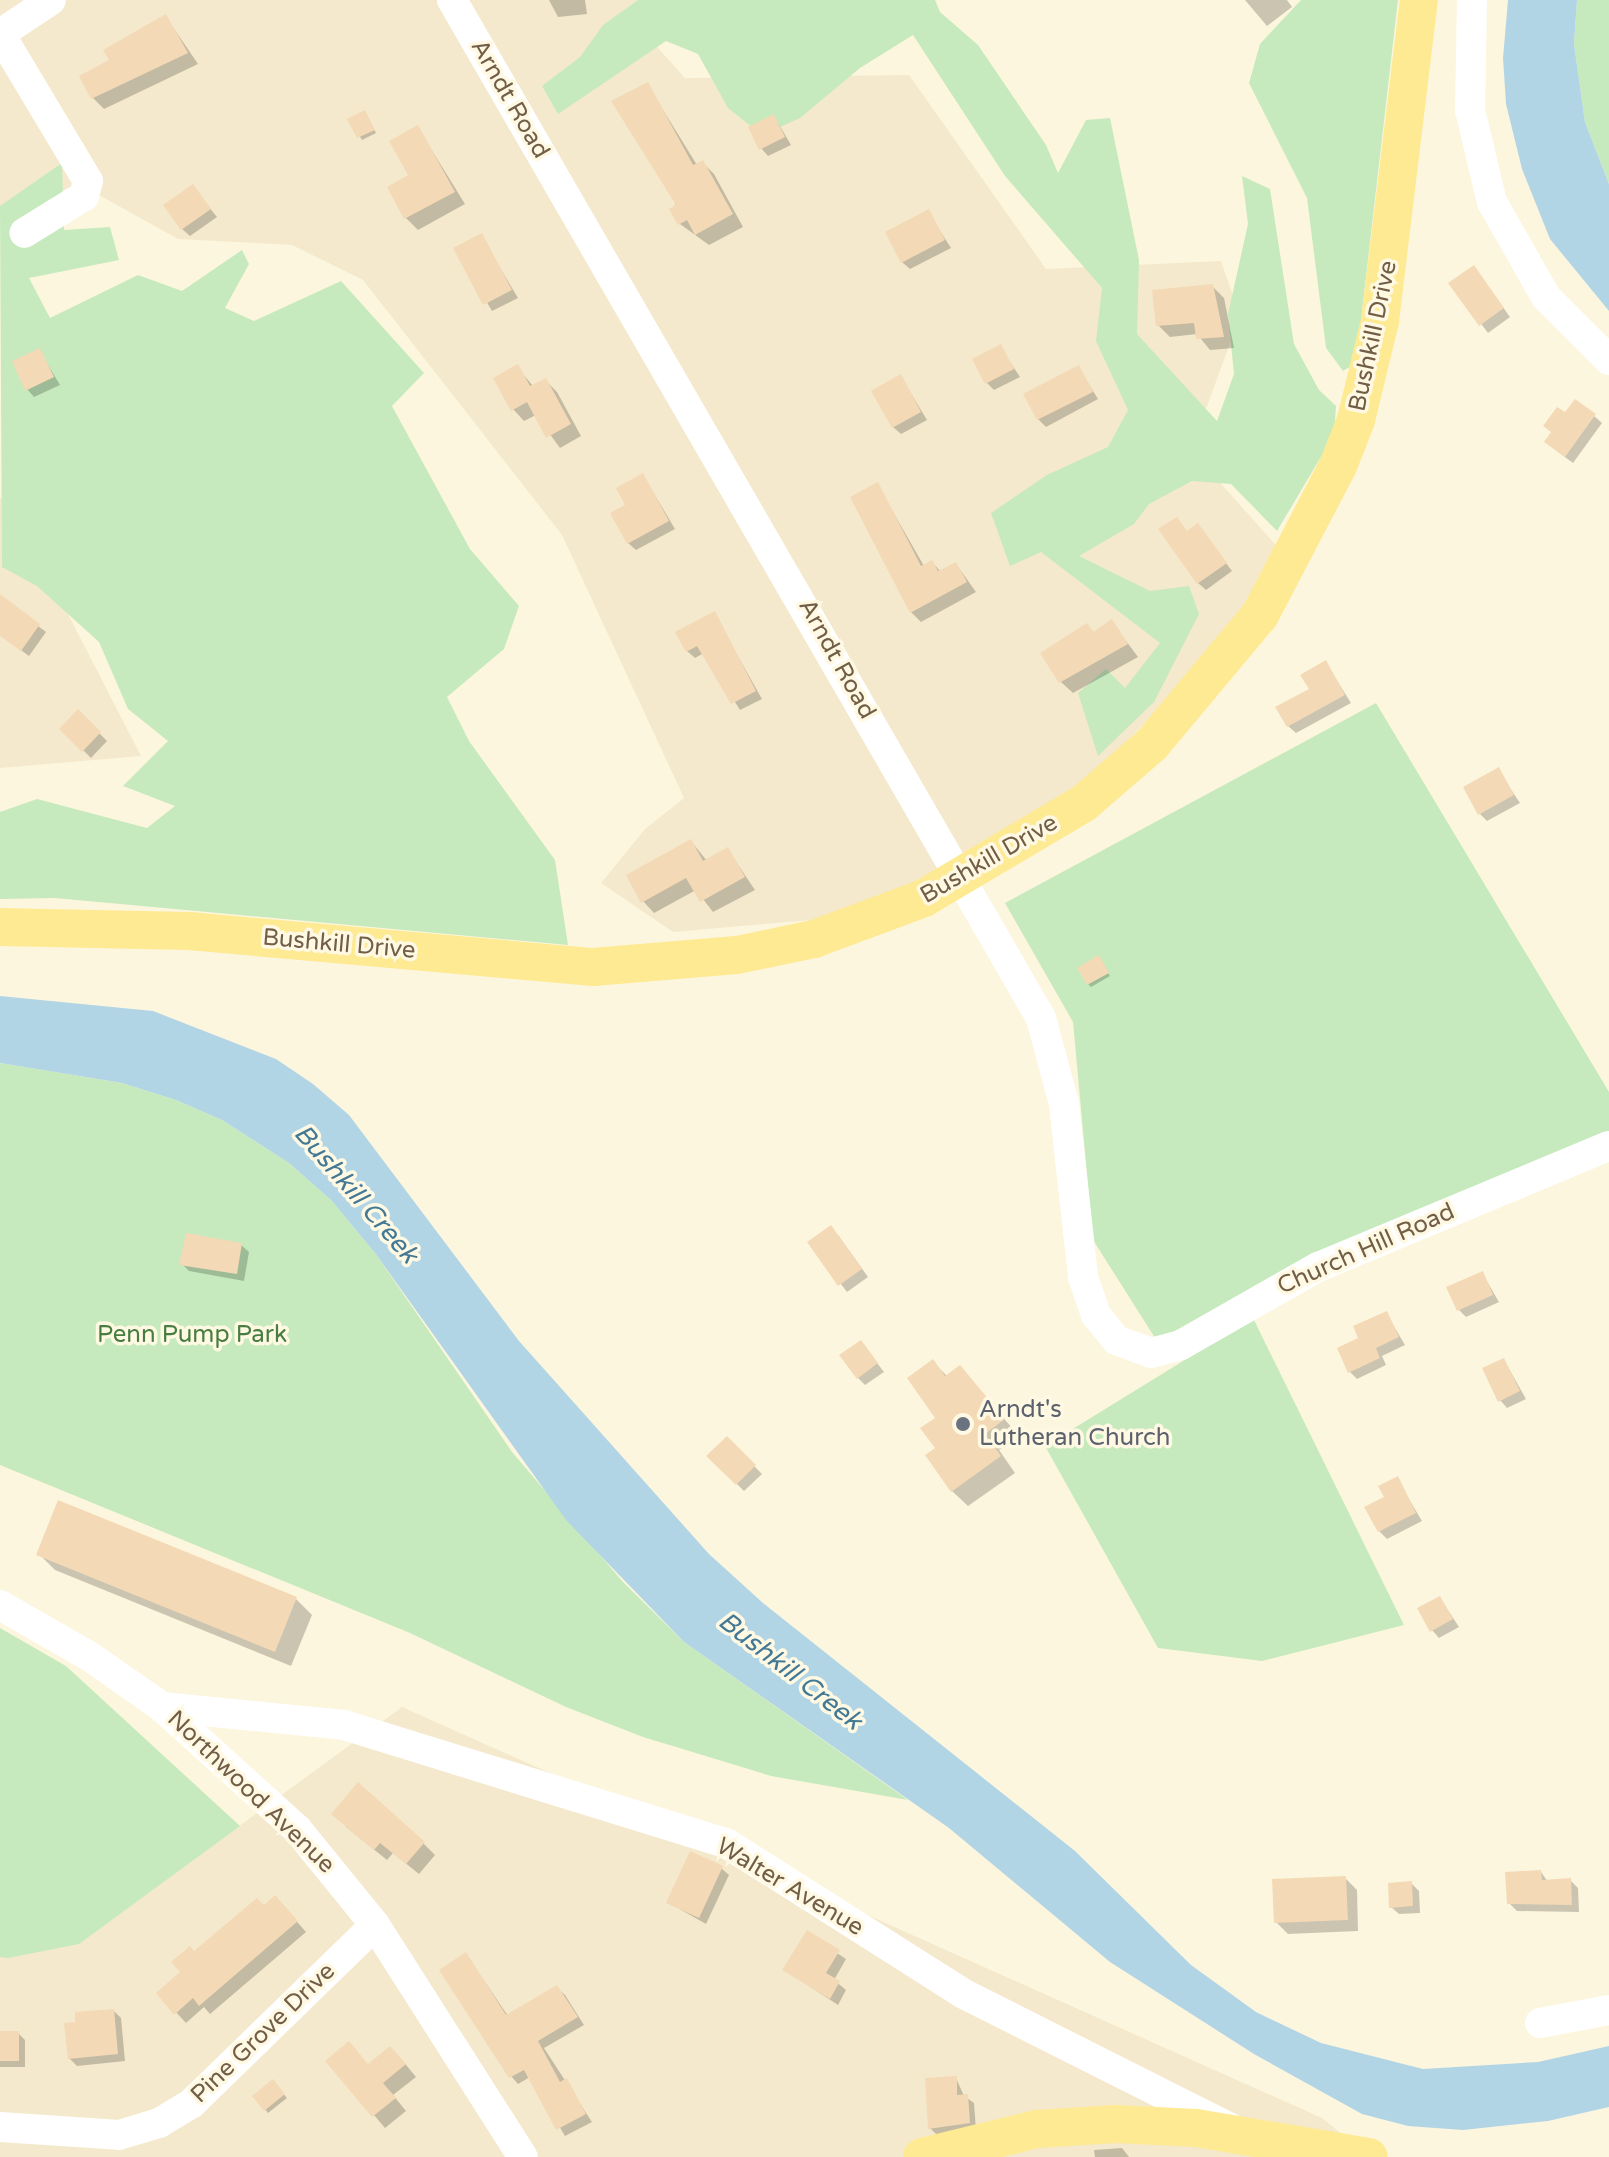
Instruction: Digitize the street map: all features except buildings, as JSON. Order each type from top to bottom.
[{"type":"main road","name":"Bushkill Drive","points":[[0,927],[189,931],[593,967],[778,949],[859,925],[960,880],[1084,803],[1152,744],[1260,615],[1302,542],[1356,420],[1380,321],[1419,0]]},
{"type":"main road","points":[[922,2157],[1037,2129],[1116,2124],[1243,2134],[1369,2157]]},
{"type":"street","points":[[24,233],[84,196],[88,181],[0,34],[51,0]]},
{"type":"street","name":"Arndt Road","points":[[452,0],[794,583],[1050,1042],[1064,1104],[1083,1277],[1096,1315],[1128,1348]]},
{"type":"street","points":[[1472,0],[1470,110],[1492,202],[1546,297],[1609,360]]},
{"type":"street","name":"Church Hill Road","points":[[1128,1348],[1151,1353],[1181,1345],[1318,1267],[1609,1146]]},
{"type":"street","name":"Northwood Avenue","points":[[0,1605],[89,1656],[162,1707],[297,1829],[375,1925],[523,2157]]},
{"type":"street","name":"Walter Avenue","points":[[162,1707],[344,1725],[726,1843],[962,1993],[1243,2134]]},
{"type":"street","name":"Pine Grove Drive","points":[[0,2127],[119,2135],[159,2123],[192,2103],[375,1925]]},
{"type":"street","points":[[1540,2023],[1609,2010]]},
{"type":"shaded area","points":[[0,0],[638,0],[624,10],[685,78],[909,75],[1046,269],[1221,261],[1240,316],[1191,450],[1298,570],[1070,798],[880,914],[673,932],[601,883],[645,829],[684,798],[562,535],[363,280],[292,245],[178,239],[79,184],[0,216]]},
{"type":"shaded area","points":[[0,497],[32,544],[141,756],[0,768]]},
{"type":"shaded area","points":[[402,1707],[1322,2118],[1370,2157],[0,2157],[0,1957],[79,1943]]},
{"type":"green space","points":[[638,0],[935,0],[940,12],[978,45],[1046,145],[1058,173],[1086,120],[1110,118],[1139,260],[1137,334],[1217,421],[1234,374],[1228,314],[1248,224],[1242,176],[1270,189],[1294,344],[1319,390],[1336,406],[1334,435],[1277,531],[1231,484],[1192,481],[1149,504],[1134,524],[1079,556],[1150,591],[1189,586],[1199,614],[1154,702],[1098,756],[1078,693],[1106,669],[1125,688],[1160,643],[1041,552],[1010,566],[991,513],[1047,475],[1108,447],[1128,410],[1096,341],[1102,288],[1005,176],[913,35],[860,68],[800,118],[762,135],[728,108],[698,54],[666,41],[558,114],[542,86],[580,57],[603,25]]},
{"type":"green space","points":[[1301,0],[1398,0],[1356,363],[1343,371],[1326,348],[1307,198],[1249,83],[1260,44]]},
{"type":"green space","points":[[1577,0],[1609,0],[1609,184],[1585,122],[1574,44]]},
{"type":"green space","points":[[62,163],[64,230],[110,227],[119,260],[29,278],[50,318],[138,275],[182,291],[242,250],[249,264],[225,308],[254,321],[341,281],[424,373],[392,406],[470,549],[519,606],[504,649],[447,697],[469,741],[555,860],[568,945],[55,898],[0,899],[0,812],[37,799],[147,828],[175,806],[123,786],[168,741],[128,709],[99,642],[37,586],[2,567],[0,206]]},
{"type":"green space","points":[[1376,703],[1609,1092],[1609,1133],[1300,1261],[1157,1341],[1093,1240],[1073,1022],[1005,903]]},
{"type":"green space","name":"Penn Pump Park","points":[[0,1063],[122,1083],[176,1100],[222,1120],[289,1163],[331,1200],[375,1253],[512,1452],[623,1582],[684,1642],[908,1800],[771,1776],[643,1737],[566,1707],[410,1633],[0,1465]]},
{"type":"green space","points":[[1253,1318],[1404,1625],[1262,1661],[1158,1648],[1045,1446]]},
{"type":"green space","points":[[0,1628],[66,1666],[240,1826],[79,1944],[8,1958],[0,1957]]},
{"type":"water","points":[[1508,0],[1577,0],[1574,44],[1585,122],[1609,184],[1609,311],[1550,239],[1522,169],[1506,104],[1503,58]]},
{"type":"water","name":"Bushkill Creek","points":[[0,996],[153,1011],[276,1059],[313,1084],[349,1115],[519,1341],[709,1554],[763,1603],[1075,1851],[1191,1965],[1256,2012],[1321,2043],[1423,2069],[1538,2062],[1609,2046],[1609,2107],[1548,2121],[1463,2130],[1408,2126],[1362,2114],[1254,2054],[1110,1962],[949,1828],[684,1642],[566,1520],[375,1253],[331,1200],[289,1163],[222,1120],[176,1100],[122,1083],[0,1063]]},
{"type":"place","name":"Arndt's Lutheran Church","points":[[963,1424]]}]
